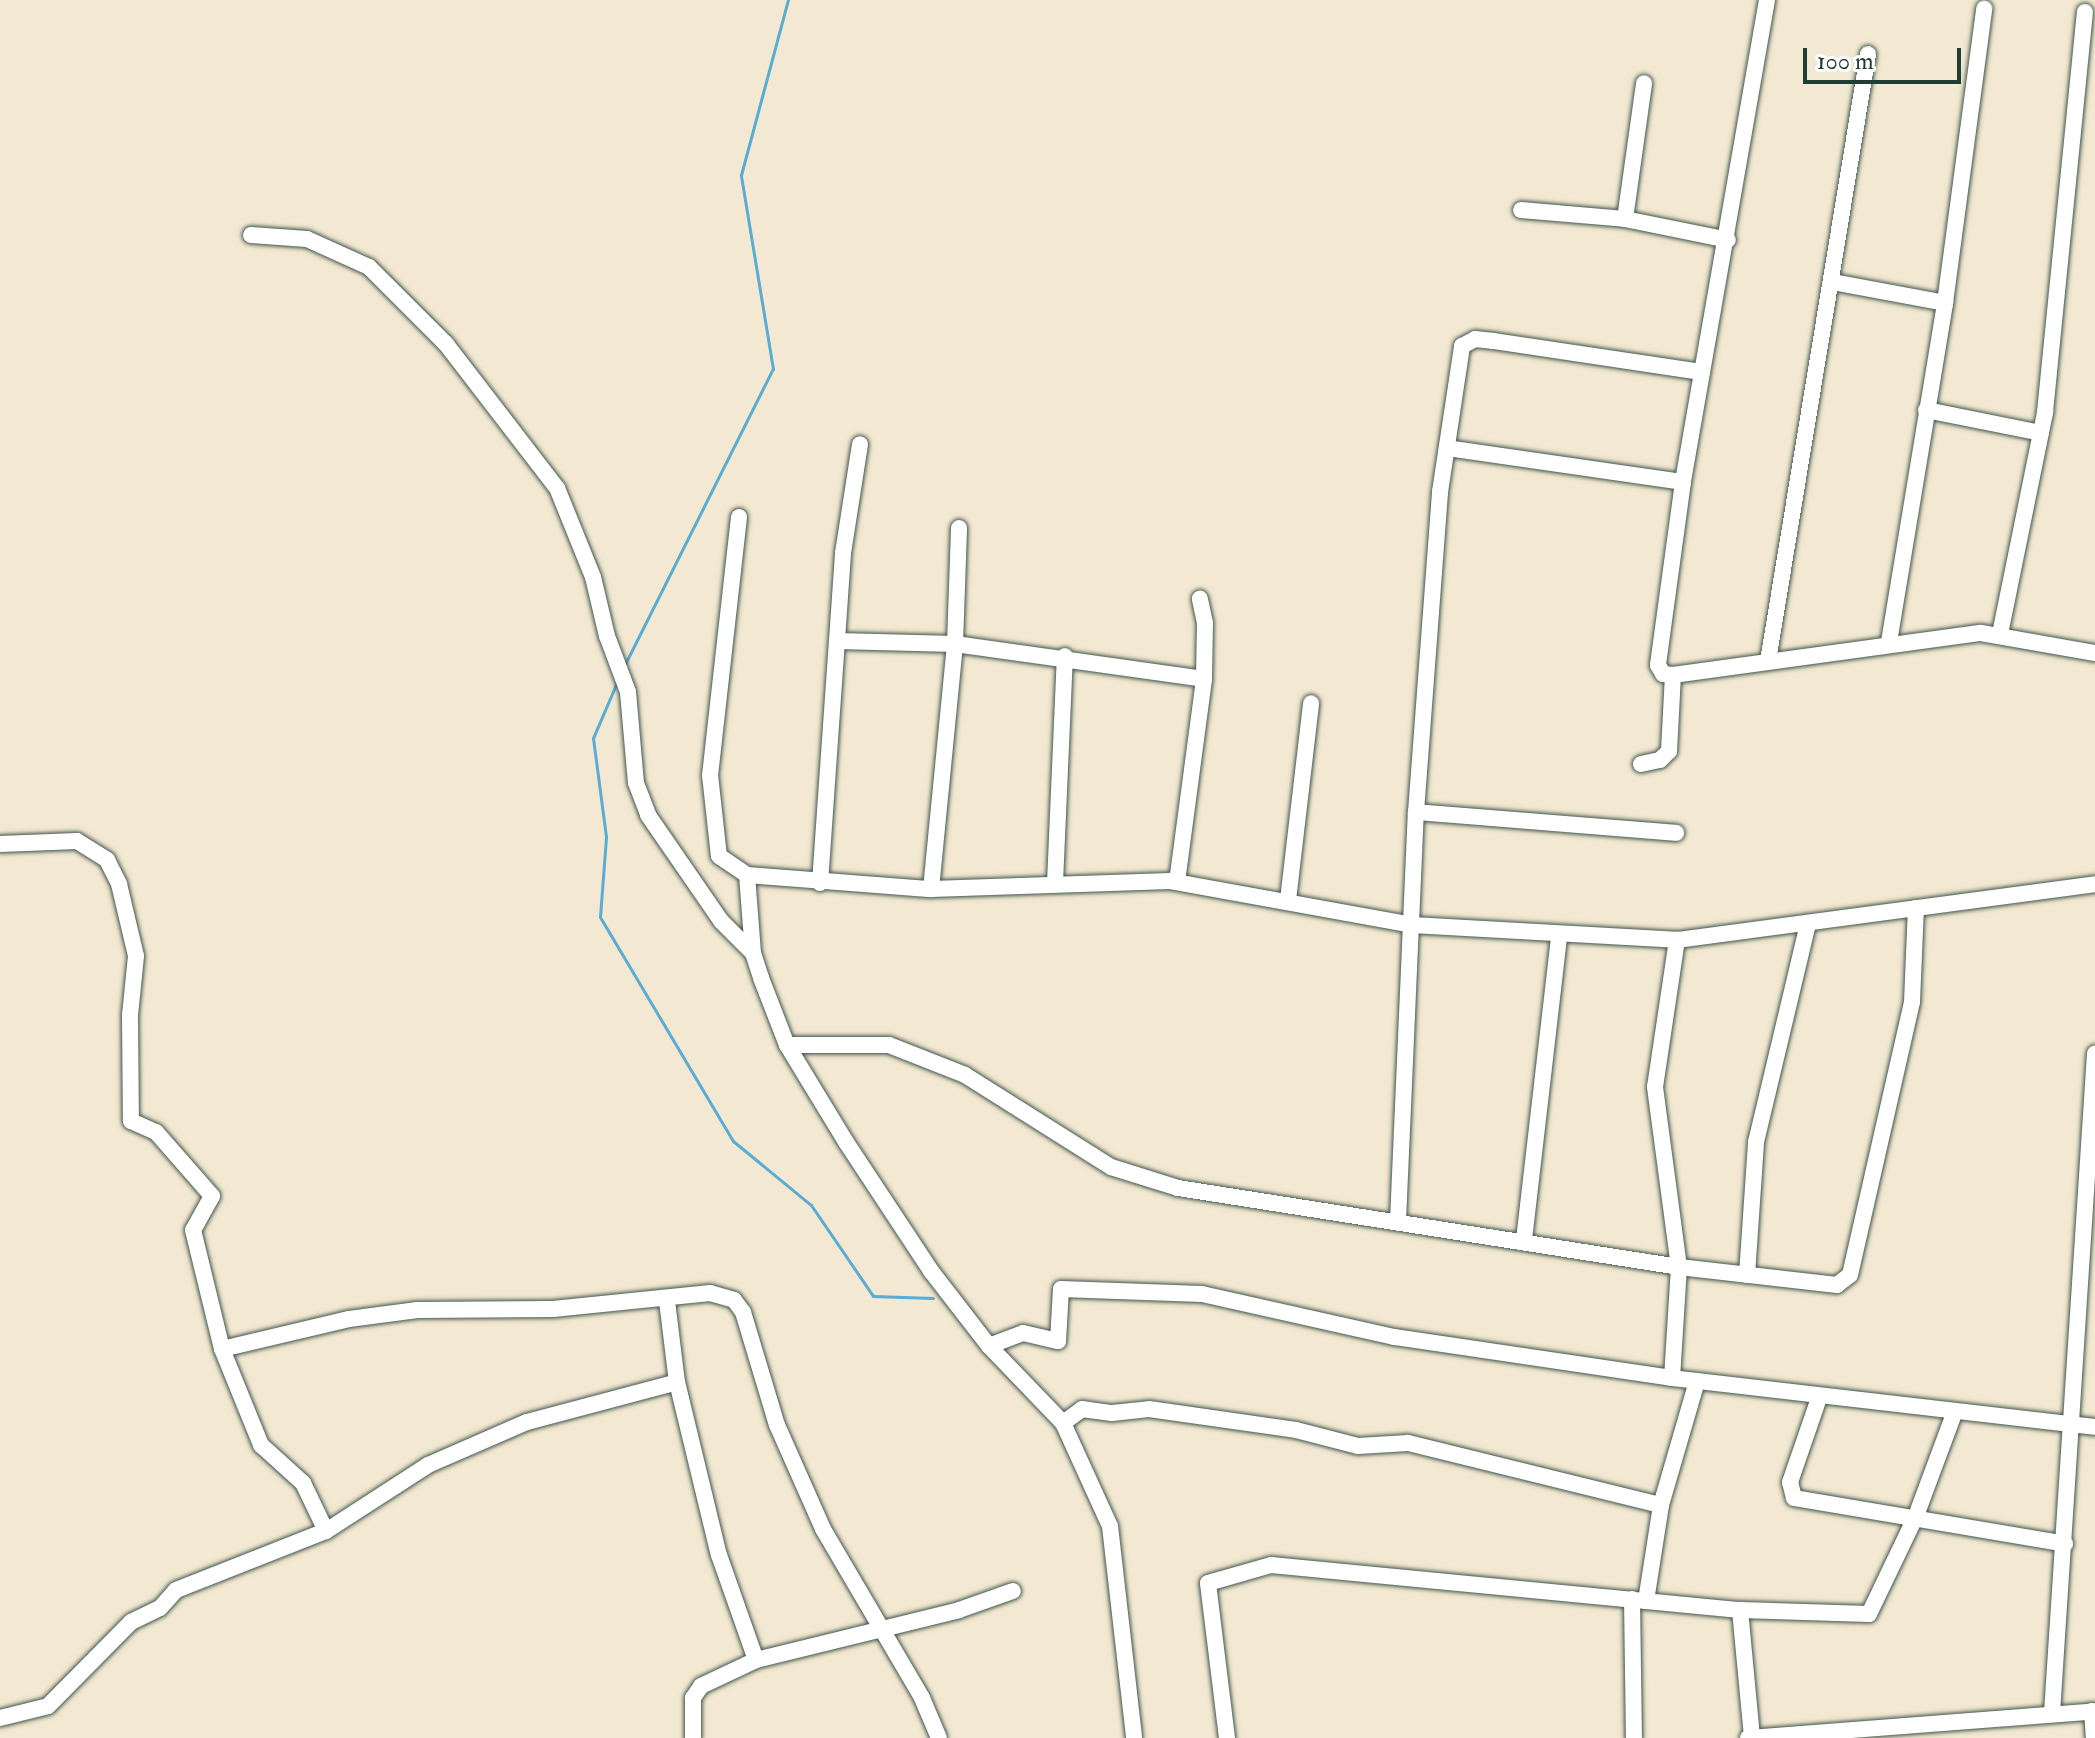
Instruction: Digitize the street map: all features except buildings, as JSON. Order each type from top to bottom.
[{"type":"street","points":[[1767,0],[1728,240],[1683,482],[1657,653],[1663,674],[1889,642],[2000,634],[2095,653]]},
{"type":"street","points":[[1889,642],[1945,303],[1984,9]]},
{"type":"street","points":[[2000,634],[2041,433],[2085,12]]},
{"type":"street","points":[[1768,661],[1833,282],[1868,54]]},
{"type":"street","points":[[1625,219],[1644,83]]},
{"type":"street","points":[[1521,210],[1625,219],[1728,240]]},
{"type":"street","points":[[251,235],[307,239],[369,267],[446,344],[557,488],[593,577],[607,636],[628,692],[636,783],[648,815],[721,921],[753,953]]},
{"type":"street","points":[[1833,282],[1945,303]]},
{"type":"street","points":[[1398,1221],[1416,812],[1447,448],[1466,341],[1494,341],[1702,372]]},
{"type":"street","points":[[1926,410],[2041,433]]},
{"type":"street","points":[[820,883],[843,553],[860,444]]},
{"type":"street","points":[[1447,448],[1683,482]]},
{"type":"street","points":[[739,517],[710,775],[719,856],[747,875],[820,883],[931,889],[1055,883],[1177,882],[1411,925],[1559,937],[1677,940],[2095,884]]},
{"type":"street","points":[[931,889],[955,644],[959,528]]},
{"type":"street","points":[[1177,882],[1204,679],[1205,623],[1200,599]]},
{"type":"street","points":[[837,641],[955,644],[1065,656],[1204,679]]},
{"type":"street","points":[[1055,883],[1065,656]]},
{"type":"street","points":[[1641,764],[1660,760],[1669,751],[1673,675]]},
{"type":"street","points":[[1288,900],[1311,703]]},
{"type":"street","points":[[1416,812],[1676,833]]},
{"type":"street","points":[[0,844],[77,841],[107,860],[119,884],[136,956],[130,1015],[131,1121],[156,1132],[212,1196],[193,1230],[222,1349],[261,1445],[303,1483],[326,1531]]},
{"type":"street","points":[[747,875],[753,953],[787,1045],[931,1271],[989,1346],[1063,1423],[1110,1526],[1134,1738]]},
{"type":"street","points":[[787,1045],[889,1045],[965,1075],[1135,1178],[1679,1267],[1837,1285],[1850,1275],[1912,1002],[1916,908]]},
{"type":"street","points":[[1747,1275],[1756,1142],[1808,923]]},
{"type":"street","points":[[1524,1240],[1559,937]]},
{"type":"street","points":[[1672,1378],[1679,1267],[1655,1087],[1677,940]]},
{"type":"street","points":[[2052,1713],[2095,1053]]},
{"type":"street","points":[[989,1346],[1023,1333],[1058,1341],[1061,1289],[1202,1294],[1395,1337],[1819,1398],[2095,1427]]},
{"type":"street","points":[[222,1349],[336,1322],[417,1310],[553,1309],[725,1295],[743,1312],[777,1425],[823,1529],[922,1698],[939,1738]]},
{"type":"street","points":[[667,1301],[677,1382],[719,1555],[756,1660]]},
{"type":"street","points":[[1634,1738],[1639,1600],[1661,1505],[1697,1381]]},
{"type":"street","points":[[0,1718],[48,1706],[131,1622],[160,1608],[176,1590],[326,1531],[428,1465],[527,1422],[677,1382]]},
{"type":"street","points":[[1819,1398],[1790,1482],[1794,1498],[1916,1516],[2065,1544]]},
{"type":"street","points":[[1063,1423],[1082,1409],[1112,1413],[1149,1409],[1296,1430],[1358,1446],[1408,1443],[1661,1505]]},
{"type":"street","points":[[1227,1738],[1208,1583],[1271,1565],[1740,1610],[1869,1614],[1916,1516],[1955,1411]]},
{"type":"street","points":[[693,1738],[693,1698],[701,1686],[756,1660],[880,1630],[1013,1591]]},
{"type":"street","points":[[1740,1610],[1751,1738],[2093,1711],[2094,1738]]},
{"type":"street","points":[[1988,1738],[1989,1720]]},
{"type":"waterway","points":[[625,664],[773,369],[741,175],[788,0]]},
{"type":"waterway","points":[[617,682],[593,738],[606,837],[600,917],[733,1141],[811,1205],[873,1296],[933,1298]]}]
